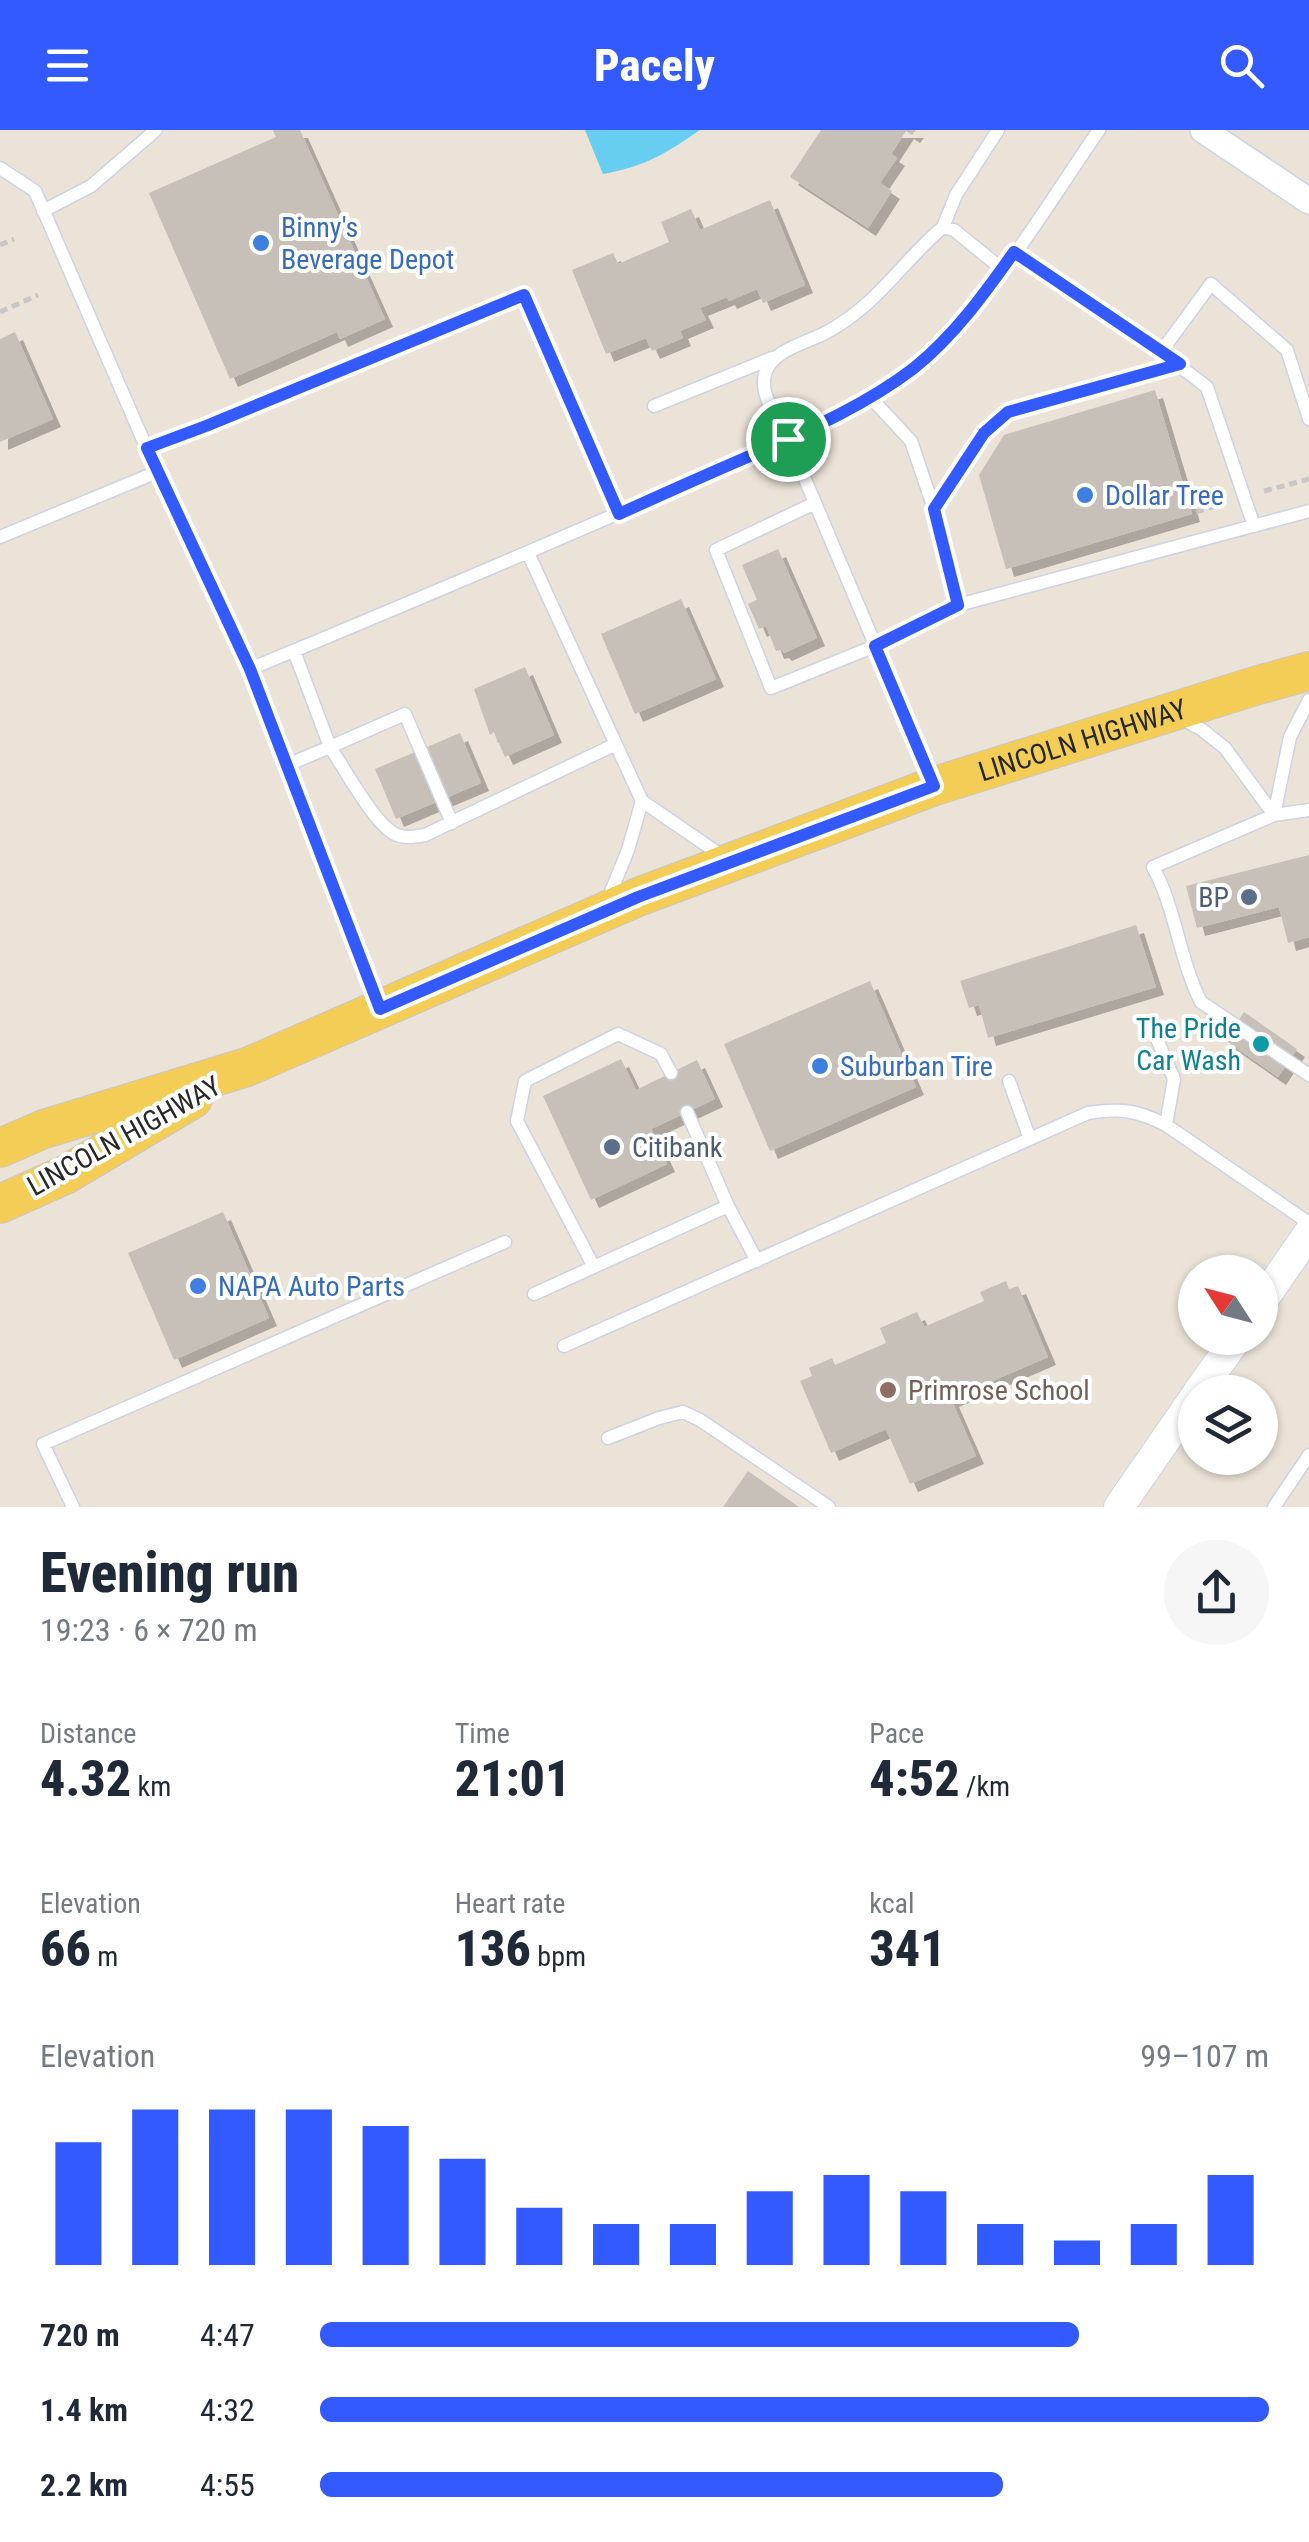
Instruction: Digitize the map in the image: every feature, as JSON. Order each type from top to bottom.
[{"type":"main road","name":"LINCOLN HIGHWAY","points":[[0,1148],[44,1129],[247,1067],[602,913],[934,786],[1309,671]]},
{"type":"main road","name":"LINCOLN HIGHWAY","points":[[0,1204],[65,1175],[247,1067]]},
{"type":"street","points":[[1202,130],[1309,201]]},
{"type":"street","points":[[1278,1278],[1309,1233]]},
{"type":"street","points":[[1119,1507],[1178,1422]]},
{"type":"lane","points":[[43,211],[91,186],[156,130]]},
{"type":"lane","points":[[654,406],[829,331],[865,306],[943,228],[956,195],[998,130]]},
{"type":"lane","points":[[250,669],[619,514],[871,398],[948,337],[1002,269],[1099,130]]},
{"type":"lane","points":[[0,168],[35,191],[157,472],[250,669],[380,1009]]},
{"type":"lane","points":[[943,228],[954,230],[1002,269]]},
{"type":"lane","points":[[1014,252],[1180,364],[1207,387],[1254,526]]},
{"type":"lane","points":[[1161,352],[1211,284],[1286,350],[1309,418]]},
{"type":"lane","points":[[147,448],[524,295],[619,514]]},
{"type":"lane","points":[[772,358],[763,386],[934,786]]},
{"type":"lane","points":[[934,509],[984,433],[1008,412],[1180,364]]},
{"type":"lane","points":[[871,398],[910,441],[934,509],[958,605]]},
{"type":"lane","points":[[0,537],[157,472]]},
{"type":"lane","points":[[815,503],[716,550],[770,688],[875,646],[958,605],[1309,511]]},
{"type":"lane","points":[[528,553],[642,801],[732,862]]},
{"type":"lane","points":[[294,650],[330,747],[372,811],[390,832],[406,838],[425,836],[616,744]]},
{"type":"lane","points":[[1274,815],[1290,737],[1309,700]]},
{"type":"lane","points":[[1170,712],[1201,728],[1225,748],[1274,815]]},
{"type":"lane","points":[[287,765],[405,714],[452,822]]},
{"type":"lane","points":[[602,913],[628,850],[642,801]]},
{"type":"lane","points":[[1309,810],[1274,815],[1153,867],[1166,892],[1201,1002],[1309,1076]]},
{"type":"lane","points":[[1154,1032],[1174,1080],[1166,1125]]},
{"type":"lane","points":[[594,1267],[517,1121],[525,1081],[618,1034],[660,1054],[670,1073]]},
{"type":"lane","points":[[1008,1081],[1030,1139]]},
{"type":"lane","points":[[564,1346],[1088,1113],[1115,1109],[1144,1114],[1309,1223]]},
{"type":"lane","points":[[687,1112],[757,1261]]},
{"type":"lane","points":[[534,1294],[728,1206]]},
{"type":"lane","points":[[73,1507],[42,1444],[505,1242]]},
{"type":"lane","points":[[608,1438],[683,1412],[829,1507]]},
{"type":"lane","points":[[1274,1507],[1309,1456]]},
{"type":"path","points":[[0,245],[14,239]]},
{"type":"path","points":[[0,312],[38,295]]},
{"type":"water","points":[[585,130],[700,130],[654,158],[603,174]]},
{"type":"building","name":"Binny's Beverage Depot","points":[[273,130],[300,130],[385,319],[340,339],[337,332],[230,379],[149,193],[276,137]]},
{"type":"building","points":[[821,130],[916,130],[912,135],[906,131],[891,154],[897,158],[880,183],[892,191],[868,228],[790,177]]},
{"type":"building","points":[[770,200],[805,285],[763,303],[757,289],[729,301],[727,297],[700,308],[706,320],[680,331],[683,338],[652,351],[646,338],[606,354],[572,270],[613,253],[618,264],[669,242],[661,222],[691,209],[700,230]]},
{"type":"building","points":[[15,332],[53,419],[0,442],[0,339]]},
{"type":"building","name":"Dollar Tree","points":[[1155,390],[1192,514],[1006,569],[979,475],[1004,435]]},
{"type":"building","points":[[778,549],[817,638],[784,653],[776,651],[766,626],[759,629],[748,604],[757,600],[742,565]]},
{"type":"building","points":[[681,599],[716,679],[635,714],[601,634]]},
{"type":"building","points":[[525,667],[554,735],[505,757],[494,732],[490,735],[474,689]]},
{"type":"building","points":[[460,733],[481,783],[396,819],[375,769]]},
{"type":"building","name":"BP","points":[[1309,855],[1309,937],[1288,943],[1279,907],[1197,928],[1186,886]]},
{"type":"building","points":[[1136,925],[1156,987],[988,1038],[979,1005],[969,1008],[960,981]]},
{"type":"building","name":"Suburban Tire","points":[[870,981],[916,1087],[770,1151],[724,1044]]},
{"type":"building","name":"The Pride Car Wash","points":[[1244,1012],[1297,1049],[1278,1077],[1225,1040]]},
{"type":"building","name":"Citibank","points":[[621,1059],[636,1090],[697,1060],[715,1099],[651,1129],[667,1164],[591,1200],[543,1096]]},
{"type":"building","name":"NAPA Auto Parts","points":[[223,1212],[269,1318],[174,1360],[128,1253]]},
{"type":"building","name":"Primrose School","points":[[1006,1281],[1009,1289],[1018,1286],[1048,1357],[951,1399],[976,1456],[910,1484],[886,1429],[831,1453],[800,1381],[812,1376],[809,1368],[832,1358],[835,1365],[886,1343],[880,1328],[917,1312],[924,1327],[984,1301],[980,1292]]},
{"type":"building","points":[[748,1471],[799,1507],[723,1507]]},
{"type":"place","name":"Binny's Beverage Depot","points":[[261,243]]},
{"type":"place","name":"Dollar Tree","points":[[1085,495]]},
{"type":"place","name":"BP","points":[[1249,897]]},
{"type":"place","name":"The Pride Car Wash","points":[[1261,1044]]},
{"type":"place","name":"Suburban Tire","points":[[820,1066]]},
{"type":"place","name":"Citibank","points":[[612,1147]]},
{"type":"place","name":"NAPA Auto Parts","points":[[198,1286]]},
{"type":"place","name":"Primrose School","points":[[888,1390]]},
{"type":"route","points":[[1014,252],[1180,364],[1008,412],[984,433],[934,509],[958,605],[875,646],[934,786],[638,897],[380,1009],[250,669],[147,448],[524,295],[619,514],[788,439],[871,398],[916,366],[948,337],[1014,252]]}]
